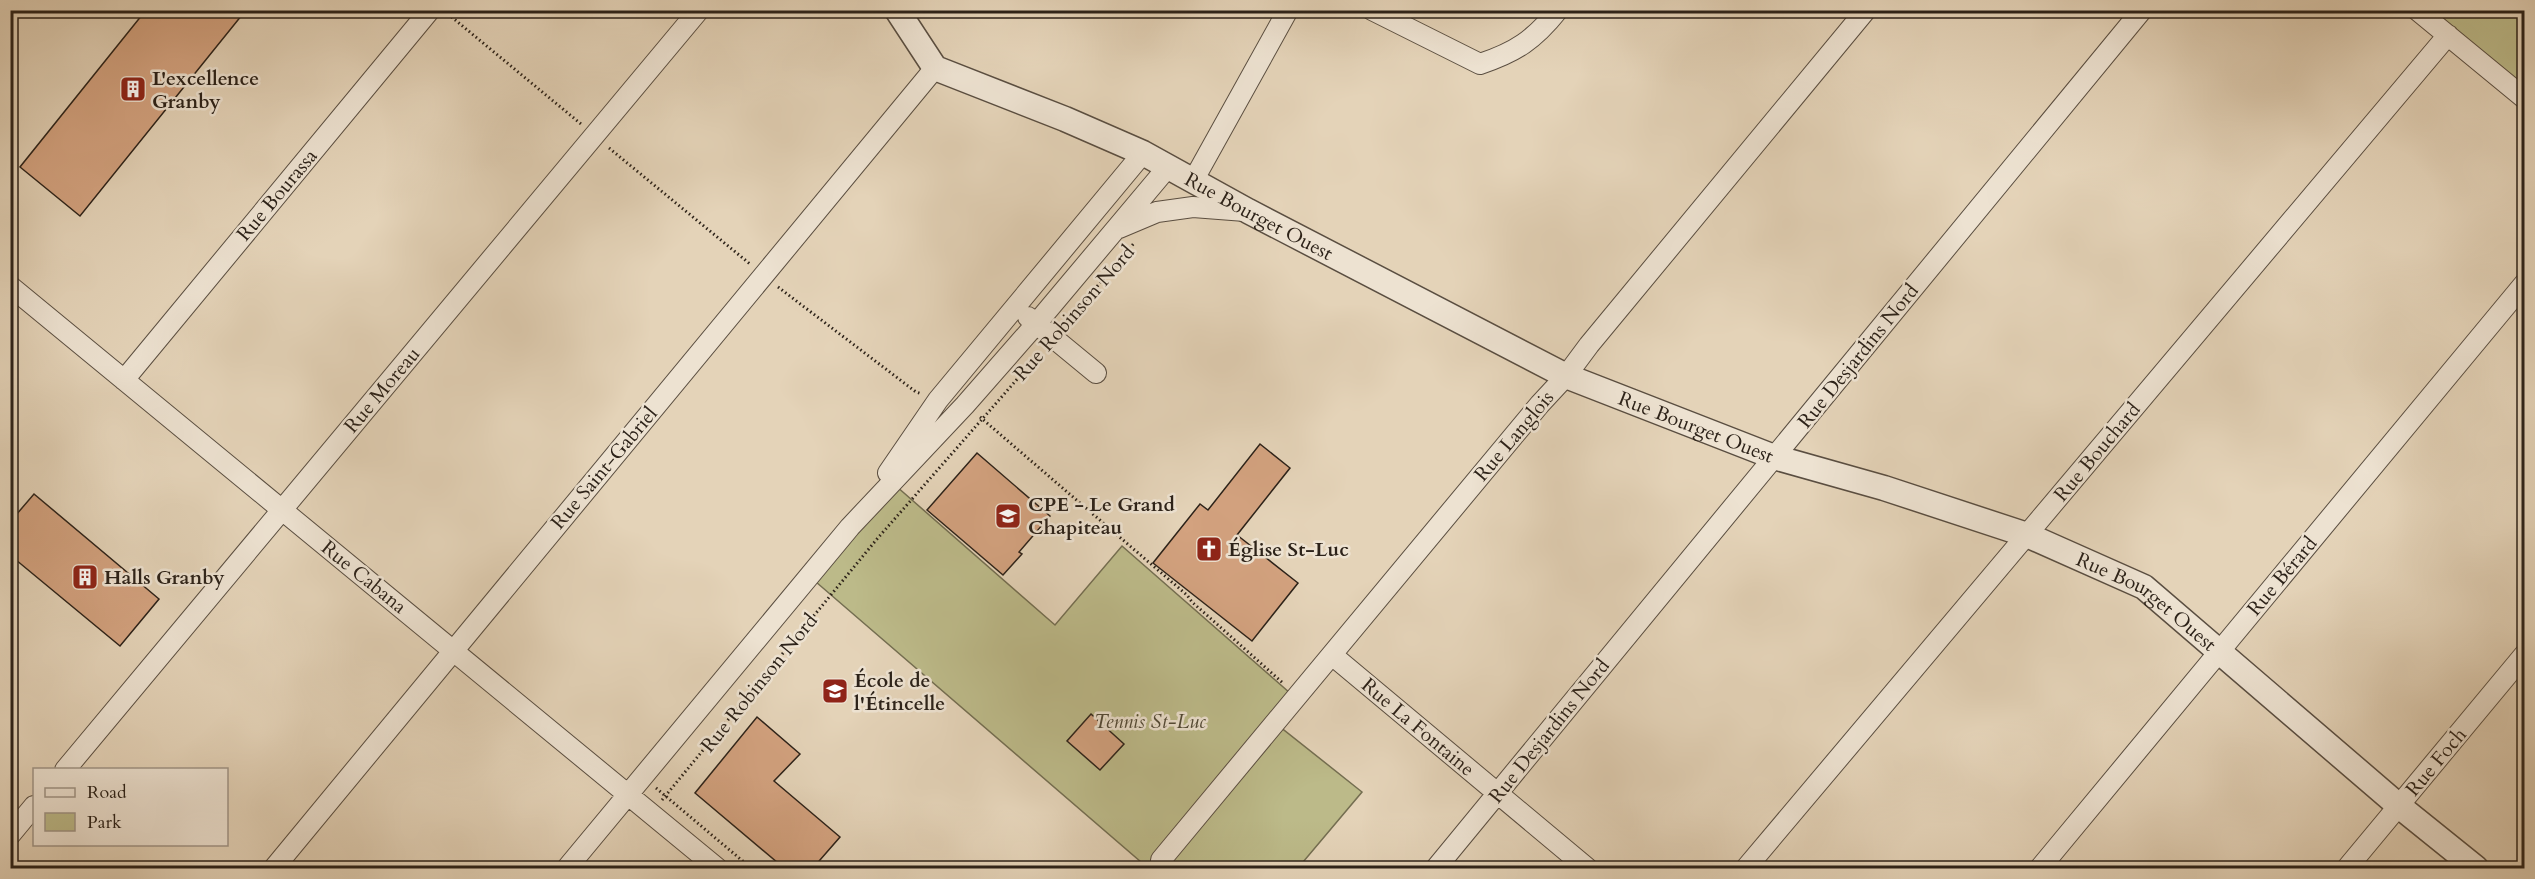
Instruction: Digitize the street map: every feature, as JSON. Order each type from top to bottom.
[{"type":"street","name":"Rue Bourassa","points":[[124,380],[430,10]]},
{"type":"street","name":"Rue Moreau","points":[[67,768],[699,10]]},
{"type":"street","points":[[897,10],[935,68]]},
{"type":"street","points":[[1192,181],[1288,10]]},
{"type":"street","points":[[1372,10],[1480,64],[1506,55],[1539,34],[1558,10]]},
{"type":"street","name":"Rue Langlois","points":[[1161,860],[1540,404],[1566,376],[1588,345],[1866,10]]},
{"type":"street","name":"Rue Desjardins Nord","points":[[1436,868],[2142,10]]},
{"type":"street","points":[[2417,10],[2524,98]]},
{"type":"street","name":"Rue Bouchard","points":[[1746,868],[2448,35]]},
{"type":"street","name":"Rue Bourget Ouest","points":[[935,68],[1065,119],[1143,153],[1248,211],[1566,376],[1774,457],[1884,488],[2027,535],[2144,587],[2399,806],[2476,868]]},
{"type":"street","name":"Rue Saint-Gabriel","points":[[274,868],[935,68]]},
{"type":"street","name":"Rue Robinson Nord","points":[[850,527],[939,400],[1143,153]]},
{"type":"street","name":"Rue Robinson Nord","points":[[567,868],[850,527],[965,405],[1167,168]]},
{"type":"street","points":[[1117,229],[1157,212],[1193,207],[1248,211]]},
{"type":"street","name":"Rue Bérard","points":[[2040,868],[2524,284]]},
{"type":"street","name":"Rue Cabana","points":[[10,286],[717,868]]},
{"type":"street","points":[[1016,308],[1096,373]]},
{"type":"street","name":"Rue La Fontaine","points":[[1332,655],[1587,868]]},
{"type":"street","name":"Rue Foch","points":[[2347,868],[2524,655]]},
{"type":"street","points":[[10,835],[33,807]]},
{"type":"path","points":[[444,10],[764,276],[916,392],[939,400]]},
{"type":"path","name":"Rue Robinson Nord","points":[[651,813],[877,539],[1053,338],[1157,212]]},
{"type":"path","points":[[965,405],[1187,595],[1297,696]]},
{"type":"path","points":[[643,777],[751,868]]},
{"type":"green space","points":[[2417,11],[2524,11],[2524,98]]},
{"type":"green space","name":"Tennis St-Luc","points":[[896,486],[1055,625],[1122,546],[1298,700],[1279,726],[1362,792],[1298,868],[1148,868],[816,582]]},
{"type":"building","name":"L'excellence Granby","points":[[146,10],[246,10],[80,216],[20,167]]},
{"type":"building","name":"Église St-Luc","points":[[1260,444],[1290,468],[1237,535],[1298,583],[1252,641],[1153,563],[1200,504],[1208,510]]},
{"type":"building","points":[[977,453],[1050,516],[1019,552],[1022,554],[1003,575],[927,510]]},
{"type":"building","name":"Halls Granby","points":[[34,494],[159,599],[120,646],[10,555],[10,522]]},
{"type":"building","points":[[1091,714],[1124,744],[1100,770],[1067,741]]},
{"type":"building","points":[[757,717],[800,754],[774,781],[840,837],[813,868],[784,868],[695,793]]},
{"type":"place","name":"L'excellence Granby","points":[[133,89]]},
{"type":"place","name":"CPE - Le Grand Chapiteau","points":[[1008,516]]},
{"type":"place","name":"Église St-Luc","points":[[1209,549]]},
{"type":"place","name":"Halls Granby","points":[[85,577]]},
{"type":"place","name":"École de l'Étincelle","points":[[835,691]]}]
